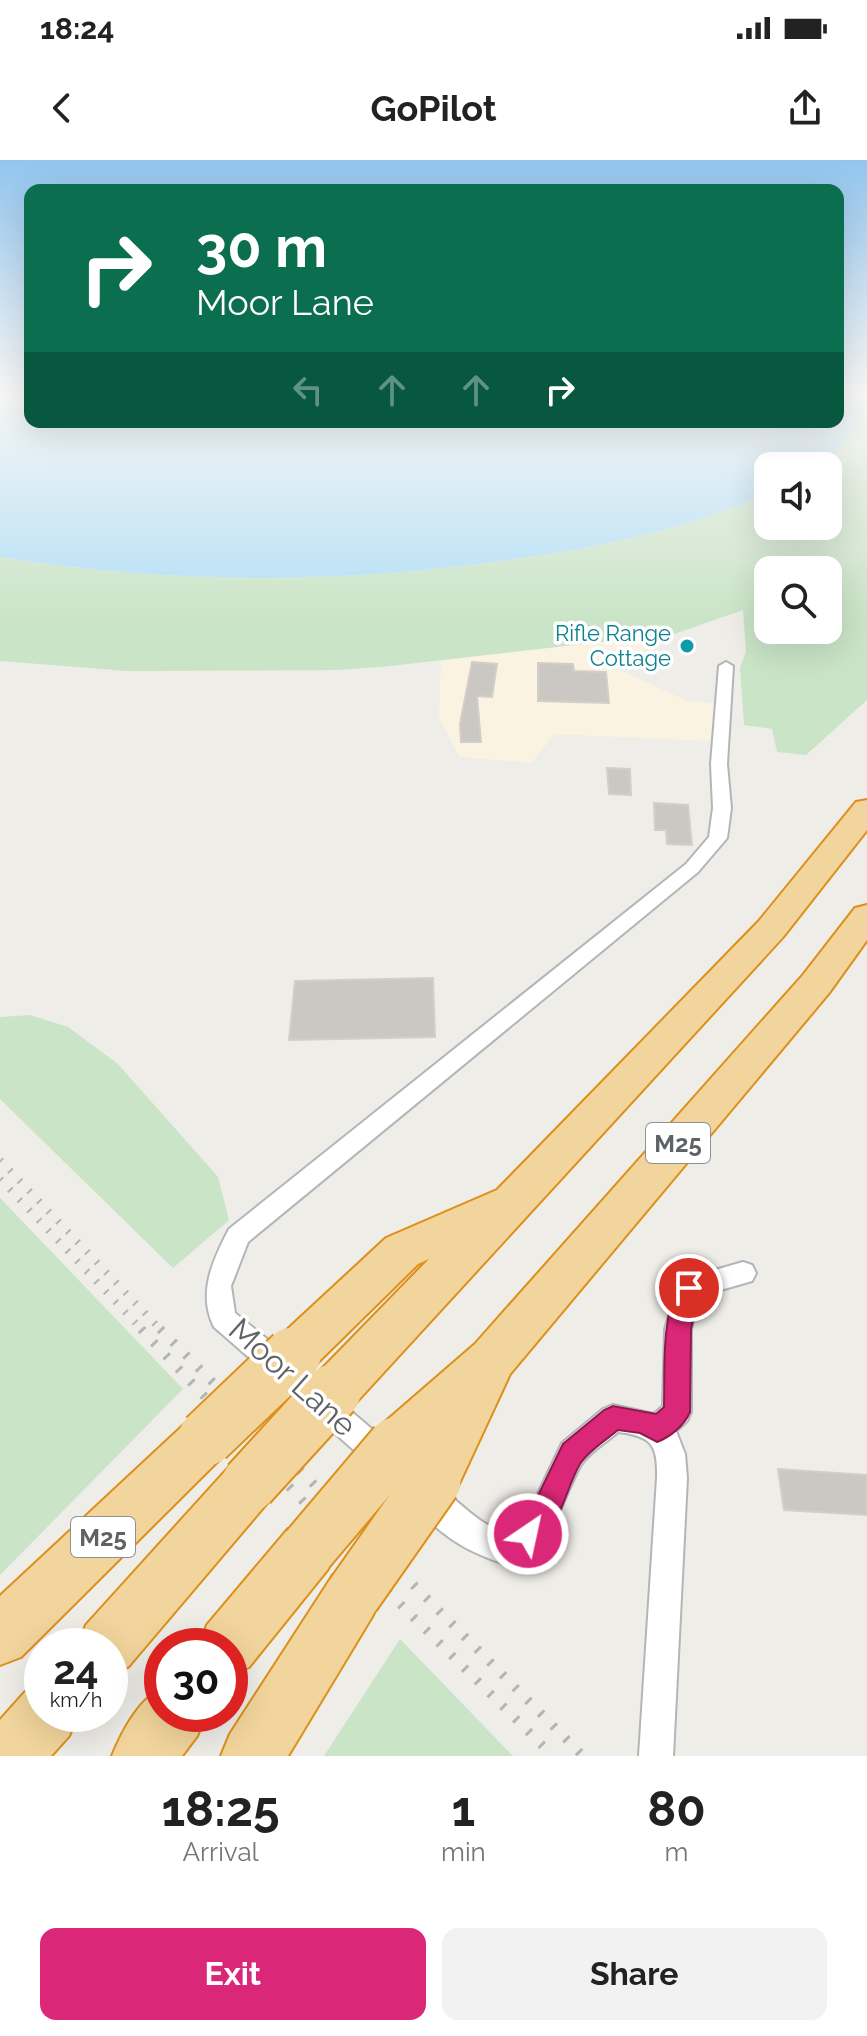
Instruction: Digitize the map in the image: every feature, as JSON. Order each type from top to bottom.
[{"type":"highway","name":"M25","points":[[123,1628],[333,1392],[771,929],[867,809]]},
{"type":"highway","name":"M25","points":[[252,1756],[353,1595],[414,1463],[492,1359],[816,984],[867,916]]},
{"type":"highway","name":"M25","points":[[0,1636],[402,1251],[512,1201]]},
{"type":"highway","name":"M25","points":[[243,1628],[308,1549],[414,1463]]},
{"type":"highway","points":[[10,1756],[31,1732]]},
{"type":"highway","points":[[143,1756],[161,1732]]},
{"type":"street","name":"Moor Lane","points":[[657,1430],[646,1422],[613,1418],[572,1453],[541,1520],[516,1549],[490,1545],[471,1535],[223,1319],[218,1286],[238,1236],[257,1218],[631,919],[692,868],[718,838],[722,808],[719,764],[726,666]]},
{"type":"street","points":[[656,1756],[671,1465],[669,1448],[657,1430],[677,1412],[678,1329],[689,1288],[743,1273]]},
{"type":"shaded area","points":[[652,636],[657,640],[618,669],[687,701],[718,703],[710,741],[554,734],[532,763],[460,757],[439,718],[441,661]]},
{"type":"green space","points":[[842,470],[867,470],[867,700],[806,755],[777,752],[772,729],[744,725],[740,668],[746,651],[743,610],[657,640],[652,636],[381,667],[127,671],[0,661],[0,557],[130,573],[195,576],[261,578],[392,573],[585,548],[678,526],[754,499],[754,540],[842,540]]},
{"type":"green space","points":[[30,1015],[68,1027],[118,1064],[218,1177],[229,1220],[173,1268],[0,1099],[0,1017]]},
{"type":"green space","points":[[0,1198],[183,1389],[0,1575]]},
{"type":"green space","points":[[400,1639],[513,1756],[324,1756]]},
{"type":"water","points":[[0,470],[754,470],[754,499],[739,505],[647,534],[522,558],[392,573],[261,578],[130,573],[0,557]]},
{"type":"building","points":[[472,662],[497,664],[492,697],[477,696],[481,742],[461,742],[460,724]]},
{"type":"building","points":[[538,663],[573,664],[574,671],[606,672],[609,703],[538,701]]},
{"type":"building","points":[[607,768],[630,769],[631,795],[609,794]]},
{"type":"building","points":[[654,803],[688,805],[692,845],[667,844],[666,830],[655,830]]},
{"type":"building","points":[[433,978],[435,1037],[289,1040],[295,981]]},
{"type":"building","points":[[778,1469],[867,1475],[867,1515],[784,1510]]},
{"type":"railway","points":[[0,1160],[162,1331]]},
{"type":"railway","points":[[0,1179],[143,1331]]},
{"type":"railway","points":[[141,1329],[393,1597],[553,1756]]},
{"type":"railway","points":[[160,1329],[583,1756]]},
{"type":"place","name":"Rifle Range Cottage","points":[[687,646]]},
{"type":"route","points":[[528,1534],[541,1520],[572,1453],[613,1418],[646,1422],[657,1430],[677,1412],[678,1329],[689,1288]]}]
